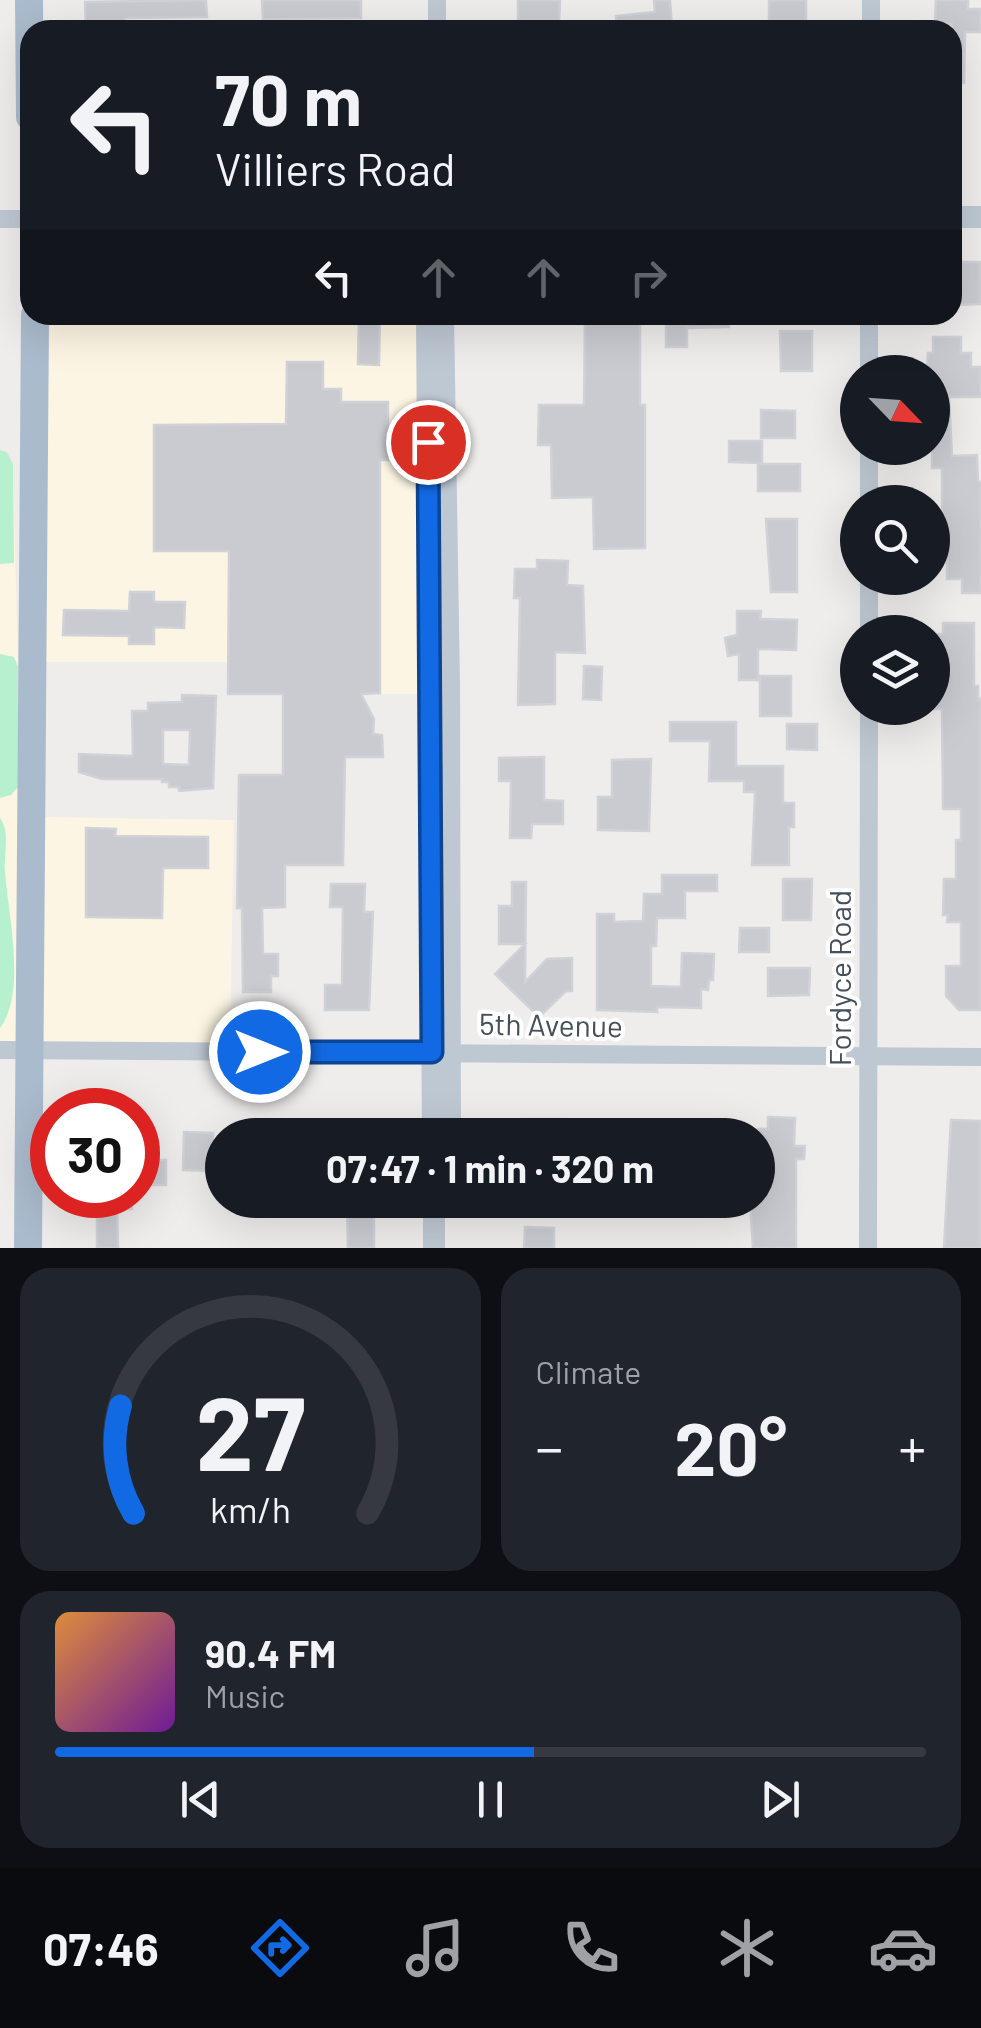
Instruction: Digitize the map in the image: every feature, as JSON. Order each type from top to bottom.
[{"type":"main road","points":[[28,1248],[35,325]]},
{"type":"street","points":[[427,325],[441,1052],[448,1118]]},
{"type":"street","points":[[435,1118],[441,1052],[443,325]]},
{"type":"street","points":[[869,325],[869,355]]},
{"type":"street","name":"Fordyce Road","points":[[868,1248],[869,725]]},
{"type":"street","name":"5th Avenue","points":[[0,1050],[981,1057]]},
{"type":"street","points":[[434,1218],[434,1248]]},
{"type":"street","points":[[449,1248],[450,1218]]},
{"type":"shaded area","points":[[50,325],[419,325],[424,694],[228,694],[228,662],[40,662]]},
{"type":"shaded area","points":[[0,450],[7,452],[13,464],[18,667],[17,1047],[0,1047]]},
{"type":"shaded area","points":[[42,817],[234,820],[230,1047],[38,1045]]},
{"type":"green space","points":[[0,450],[7,452],[13,464],[14,563],[0,564]]},
{"type":"green space","points":[[0,654],[14,657],[18,667],[18,787],[11,795],[0,798]]},
{"type":"green space","points":[[0,818],[6,837],[5,872],[14,974],[13,995],[0,1028]]},
{"type":"building","points":[[206,0],[207,17],[86,20],[85,2]]},
{"type":"building","points":[[262,0],[361,0],[361,18],[263,19]]},
{"type":"building","points":[[518,0],[560,0],[559,20],[518,20]]},
{"type":"building","points":[[654,0],[670,0],[671,20],[616,20],[616,16],[655,12]]},
{"type":"building","points":[[769,0],[806,0],[806,20],[769,20]]},
{"type":"building","points":[[936,0],[968,0],[968,9],[981,9],[981,32],[965,32],[964,83],[962,20],[935,20]]},
{"type":"building","points":[[962,262],[981,262],[981,304],[962,305]]},
{"type":"building","points":[[359,325],[380,325],[379,365],[358,364]]},
{"type":"building","points":[[585,325],[640,325],[640,405],[645,405],[645,548],[594,549],[593,497],[552,498],[551,445],[538,445],[539,405],[584,405]]},
{"type":"building","points":[[666,325],[729,325],[687,328],[687,347],[666,347]]},
{"type":"building","points":[[780,331],[812,331],[812,371],[781,371]]},
{"type":"building","points":[[933,337],[961,337],[961,353],[971,353],[971,367],[981,367],[981,397],[950,397],[950,355],[928,355],[933,353]]},
{"type":"building","points":[[287,362],[323,362],[323,389],[341,389],[341,402],[388,402],[388,460],[380,460],[380,693],[361,694],[374,719],[373,734],[382,735],[383,757],[345,757],[343,865],[285,865],[285,907],[262,908],[263,954],[278,954],[278,976],[271,976],[271,992],[243,992],[242,908],[237,908],[239,775],[283,775],[283,694],[228,694],[229,551],[154,551],[154,425],[286,424]]},
{"type":"building","points":[[761,410],[795,411],[795,438],[761,438]]},
{"type":"building","points":[[950,417],[952,456],[977,455],[981,482],[981,593],[962,593],[962,579],[950,579],[950,485],[942,485],[942,468],[932,468],[950,465]]},
{"type":"building","points":[[729,441],[762,441],[762,463],[729,462]]},
{"type":"building","points":[[758,464],[800,464],[800,491],[758,491]]},
{"type":"building","points":[[766,519],[797,519],[797,592],[771,592]]},
{"type":"building","points":[[537,560],[568,561],[567,585],[583,586],[585,653],[555,652],[555,704],[518,705],[520,598],[514,598],[515,569],[537,569]]},
{"type":"building","points":[[130,592],[154,592],[154,602],[185,602],[184,628],[154,627],[154,644],[129,644],[129,636],[63,635],[64,610],[129,611]]},
{"type":"building","points":[[737,611],[761,611],[760,619],[797,620],[796,650],[758,649],[758,680],[739,680],[739,654],[728,656],[725,638],[737,635]]},
{"type":"building","points":[[950,623],[974,623],[974,686],[978,686],[981,699],[981,1010],[959,1010],[946,996],[946,966],[961,966],[961,922],[947,922],[948,915],[943,915],[944,879],[956,879],[961,809],[943,809],[942,725],[950,725]]},
{"type":"building","points":[[584,666],[602,667],[601,700],[583,699]]},
{"type":"building","points":[[760,676],[791,676],[791,716],[760,716]]},
{"type":"building","points":[[182,695],[216,696],[213,788],[179,791],[179,787],[169,787],[169,782],[162,779],[102,779],[79,772],[79,754],[133,756],[132,711],[148,711],[148,703],[182,702]],"holes":[[[163,730],[190,730],[189,765],[163,764]]]},
{"type":"building","points":[[670,722],[736,722],[736,766],[783,766],[783,803],[794,803],[794,827],[789,827],[789,865],[752,865],[755,792],[744,792],[744,781],[709,781],[710,741],[670,741]]},
{"type":"building","points":[[787,724],[817,724],[817,750],[787,749]]},
{"type":"building","points":[[544,757],[544,800],[563,801],[563,824],[532,824],[531,838],[510,838],[511,781],[499,781],[499,758]]},
{"type":"building","points":[[651,759],[649,831],[598,830],[598,797],[612,797],[612,760]]},
{"type":"building","points":[[86,828],[116,829],[115,836],[208,837],[208,868],[163,868],[162,918],[86,917]]},
{"type":"building","points":[[662,875],[717,875],[717,891],[685,891],[685,918],[657,918],[656,946],[651,946],[651,986],[681,987],[682,953],[714,954],[713,980],[709,980],[708,990],[701,989],[701,1008],[657,1007],[657,1012],[597,1010],[597,914],[614,914],[614,922],[643,921],[644,894],[662,894]]},
{"type":"building","points":[[783,879],[812,879],[811,920],[783,920]]},
{"type":"building","points":[[512,882],[526,882],[525,982],[547,959],[572,958],[572,991],[566,991],[539,1017],[495,974],[525,944],[499,944],[499,906],[512,906]]},
{"type":"building","points":[[331,884],[365,884],[364,912],[373,912],[369,1010],[325,1010],[325,985],[342,985],[343,907],[330,907]]},
{"type":"building","points":[[740,928],[769,928],[769,952],[739,952]]},
{"type":"building","points":[[768,968],[810,968],[809,995],[768,996]]},
{"type":"building","points":[[768,1117],[795,1118],[794,1146],[805,1146],[804,1159],[796,1159],[796,1248],[753,1248],[751,1218],[775,1218],[775,1118]]},
{"type":"building","points":[[951,1120],[981,1121],[981,1248],[944,1248]]},
{"type":"building","points":[[184,1132],[205,1133],[205,1171],[183,1170]]},
{"type":"building","points":[[160,1160],[166,1160],[166,1185],[160,1185]]},
{"type":"building","points":[[97,1218],[117,1218],[118,1248],[97,1248]]},
{"type":"building","points":[[347,1218],[374,1218],[374,1248],[348,1248]]},
{"type":"building","points":[[525,1227],[554,1228],[554,1248],[524,1248]]},
{"type":"route","points":[[260,1052],[432,1052],[428,442]]}]
